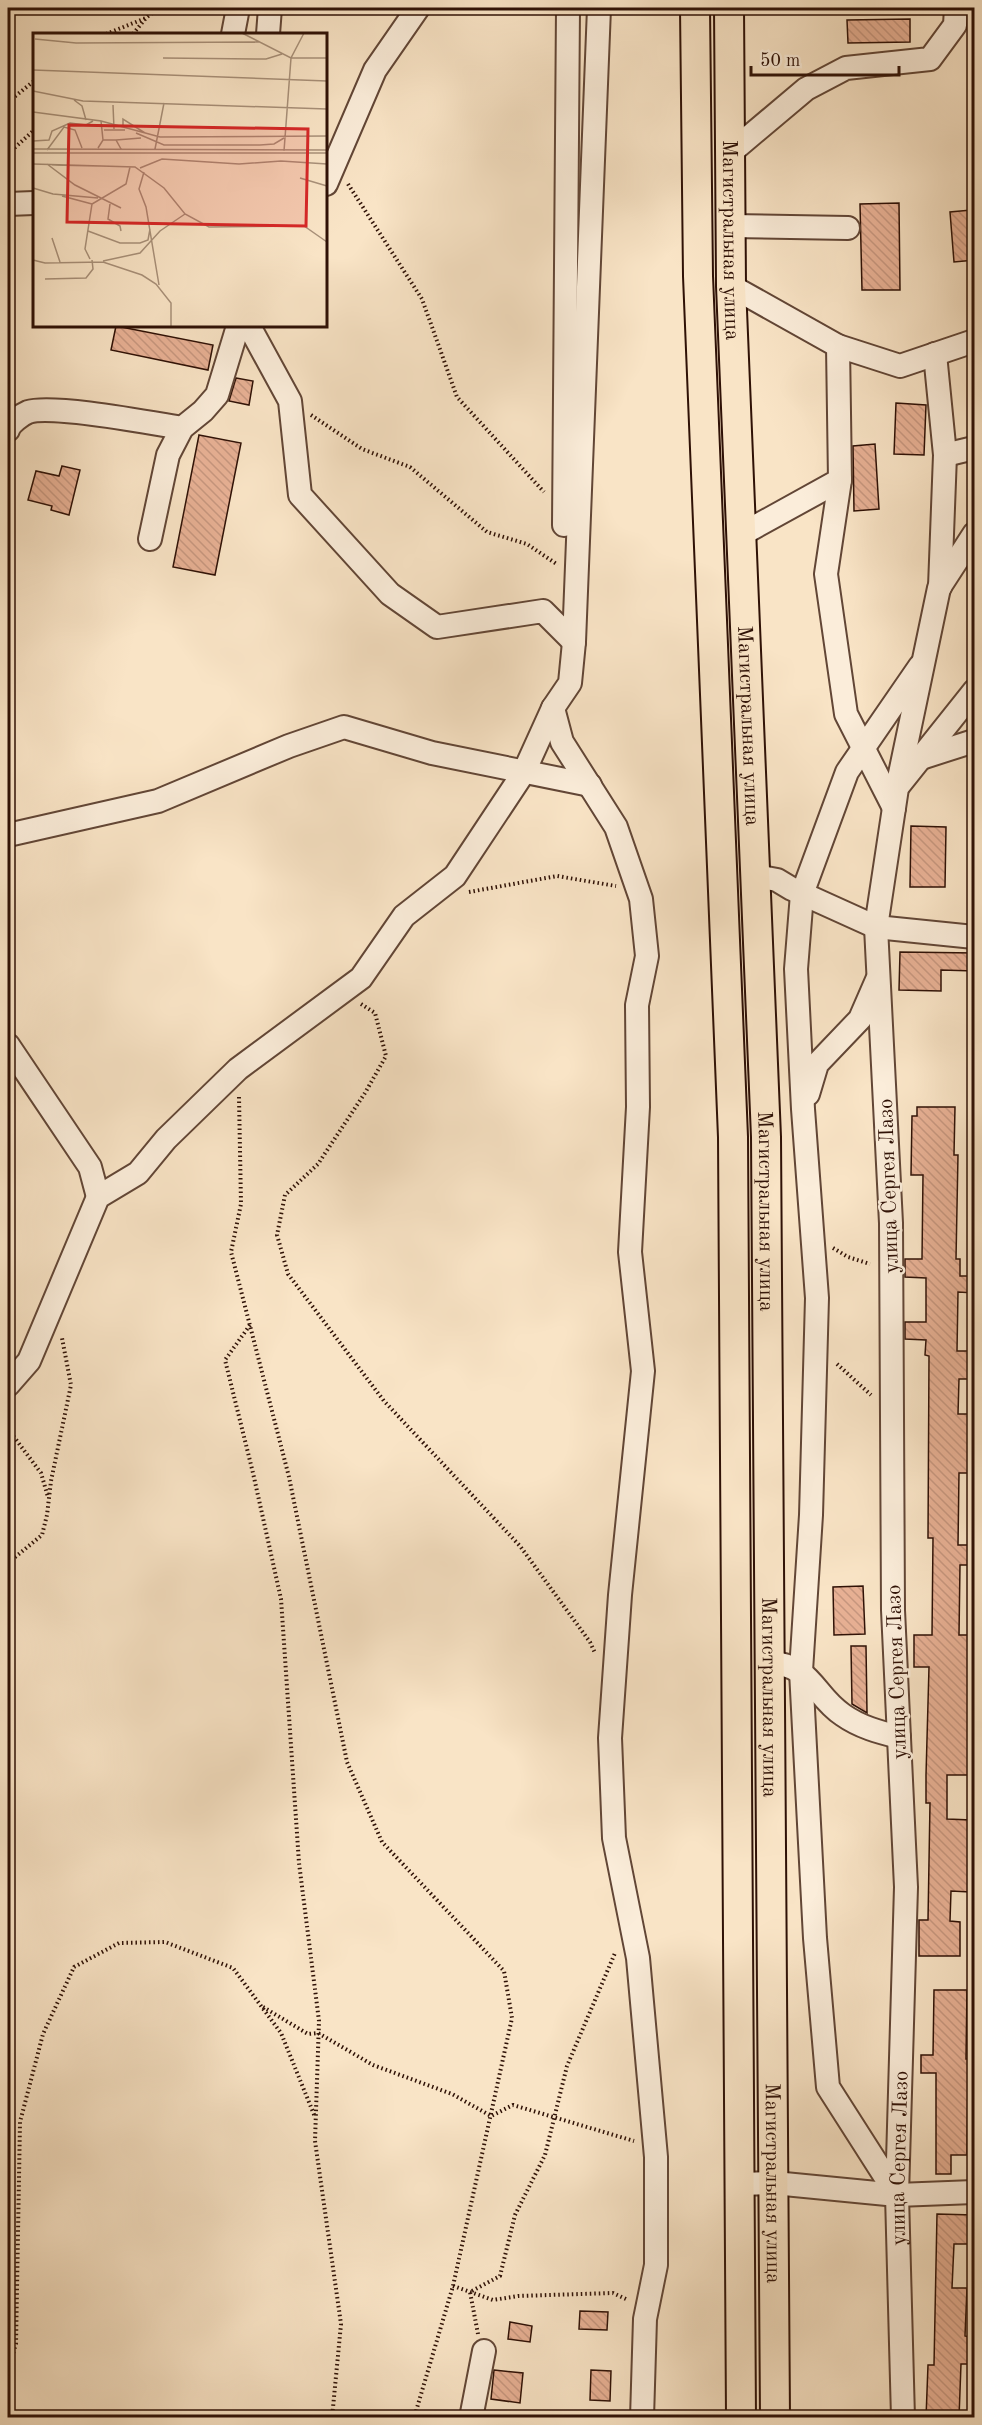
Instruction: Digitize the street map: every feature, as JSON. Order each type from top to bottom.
[{"type":"main road","name":"Магистральная улица","points":[[695,8],[698,276],[733,1137],[741,2418]]},
{"type":"main road","name":"Магистральная улица","points":[[729,8],[731,286],[766,1137],[775,2418]]},
{"type":"street","points":[[233,33],[238,8]]},
{"type":"street","points":[[268,33],[270,8]]},
{"type":"street","points":[[327,181],[375,70],[418,8]]},
{"type":"street","points":[[567,8],[563,513],[565,570],[575,607]]},
{"type":"street","points":[[8,1385],[29,1361],[98,1197],[138,1173],[166,1139],[238,1070],[361,978],[404,916],[455,876],[524,772],[553,708],[570,682],[574,642],[599,8]]},
{"type":"street","points":[[730,153],[806,89],[846,68],[930,59],[955,25],[956,8]]},
{"type":"street","points":[[8,204],[33,203]]},
{"type":"street","points":[[731,226],[848,228]]},
{"type":"street","points":[[731,286],[838,346],[900,366],[975,340]]},
{"type":"street","points":[[150,539],[168,455],[182,428],[203,411],[216,395],[238,327]]},
{"type":"street","points":[[250,327],[290,401],[300,495],[390,594],[437,627],[543,611],[574,642]]},
{"type":"street","points":[[838,346],[840,480],[826,573],[846,714],[895,798],[921,758],[975,691]]},
{"type":"street","points":[[935,354],[945,455],[939,588]]},
{"type":"street","points":[[8,430],[10,425],[29,412],[57,410],[182,428]]},
{"type":"street","points":[[945,455],[975,448]]},
{"type":"street","points":[[742,534],[840,480]]},
{"type":"street","points":[[939,588],[972,542]]},
{"type":"street","name":"улица Сергея Лазо","points":[[903,2418],[897,2195],[906,1887],[893,1610],[891,1223],[876,927],[895,798],[939,588]]},
{"type":"street","points":[[897,2195],[828,2087],[815,1938],[801,1671],[811,1515],[818,1298],[803,1109],[796,969],[802,894],[847,772],[924,660]]},
{"type":"street","points":[[553,708],[562,742],[616,827],[640,899],[647,956],[637,1005],[638,1107],[630,1252],[643,1371],[622,1583],[610,1738],[614,1838],[638,1958],[655,2146],[656,2265],[646,2314],[642,2418]]},
{"type":"street","points":[[8,835],[158,801],[289,746],[344,727],[432,753],[590,785]]},
{"type":"street","points":[[921,758],[975,741]]},
{"type":"street","points":[[756,876],[777,880],[802,894],[876,927],[975,937]]},
{"type":"street","points":[[803,1109],[817,1064],[860,1019],[879,977]]},
{"type":"street","points":[[8,1045],[90,1167],[98,1197]]},
{"type":"street","points":[[771,1663],[787,1664],[801,1671],[842,1715],[872,1730],[899,1737]]},
{"type":"street","points":[[741,2184],[774,2183],[897,2195],[975,2192]]},
{"type":"street","points":[[471,2418],[484,2351]]},
{"type":"path","points":[[134,33],[158,8]]},
{"type":"path","points":[[108,33],[146,18]]},
{"type":"path","points":[[8,102],[33,82]]},
{"type":"path","points":[[8,154],[33,131]]},
{"type":"path","points":[[335,161],[360,205],[422,299],[456,398],[563,513]]},
{"type":"path","points":[[290,401],[362,449],[410,467],[487,532],[527,544],[565,570]]},
{"type":"path","points":[[462,894],[557,876],[637,889]]},
{"type":"path","points":[[342,992],[375,1013],[386,1056],[365,1093],[318,1164],[285,1195],[277,1235],[288,1274],[384,1401],[520,1546],[590,1642],[614,1693]]},
{"type":"path","points":[[238,1070],[241,1204],[231,1252],[289,1477],[347,1762],[382,1842],[504,1971],[512,2018],[453,2286],[414,2418]]},
{"type":"path","points":[[813,1237],[848,1257],[891,1270]]},
{"type":"path","points":[[250,1325],[225,1360],[281,1599],[299,1863],[319,2021],[315,2141],[341,2324],[332,2418]]},
{"type":"path","points":[[8,1563],[42,1535],[71,1385],[61,1329]]},
{"type":"path","points":[[816,1343],[844,1372],[892,1414]]},
{"type":"path","points":[[8,1429],[41,1473],[49,1500]]},
{"type":"path","points":[[470,2292],[500,2276],[515,2215],[545,2155],[567,2066],[630,1916]]},
{"type":"path","points":[[8,2370],[16,2344],[20,2122],[43,2034],[74,1967],[119,1943],[165,1942],[233,1968],[281,2033],[316,2119]]},
{"type":"path","points":[[260,2005],[308,2034],[318,2033],[373,2066],[452,2094],[491,2116]]},
{"type":"path","points":[[491,2116],[513,2105],[655,2146]]},
{"type":"path","points":[[453,2286],[493,2300],[518,2296],[613,2293],[646,2314]]},
{"type":"path","points":[[470,2292],[475,2324],[484,2351]]},
{"type":"building","points":[[910,19],[910,42],[848,43],[847,20]]},
{"type":"building","points":[[899,203],[900,290],[862,290],[860,204]]},
{"type":"building","points":[[971,210],[975,260],[954,262],[950,212]]},
{"type":"building","points":[[116,327],[213,345],[208,370],[111,350]]},
{"type":"building","points":[[236,378],[253,381],[249,405],[229,401]]},
{"type":"building","points":[[896,403],[926,405],[924,455],[894,454]]},
{"type":"building","points":[[199,435],[241,443],[215,575],[173,567]]},
{"type":"building","points":[[875,444],[879,509],[854,511],[853,446]]},
{"type":"building","points":[[62,466],[80,470],[69,515],[51,510],[52,506],[28,500],[36,471],[59,476]]},
{"type":"building","points":[[911,826],[946,827],[945,887],[910,887]]},
{"type":"building","points":[[900,952],[975,953],[975,971],[941,970],[941,991],[899,990]]},
{"type":"building","points":[[917,1107],[955,1107],[954,1155],[958,1155],[956,1259],[960,1259],[960,1276],[975,1276],[975,1293],[958,1292],[957,1351],[975,1351],[975,1379],[959,1379],[958,1414],[975,1414],[975,1473],[959,1473],[958,1545],[975,1545],[975,1565],[960,1565],[959,1635],[973,1635],[970,1757],[972,1757],[972,1775],[947,1775],[947,1819],[971,1820],[970,1892],[951,1891],[950,1921],[960,1922],[960,1956],[919,1956],[919,1920],[928,1920],[930,1803],[926,1803],[926,1775],[929,1667],[914,1667],[914,1635],[932,1635],[933,1538],[928,1538],[929,1356],[925,1355],[926,1340],[905,1339],[905,1322],[926,1322],[926,1278],[905,1277],[905,1259],[922,1259],[923,1175],[911,1175],[912,1116],[917,1116]]},
{"type":"building","points":[[863,1586],[865,1634],[834,1635],[833,1587]]},
{"type":"building","points":[[851,1646],[866,1646],[867,1713],[852,1704]]},
{"type":"building","points":[[934,1990],[967,1990],[966,2059],[975,2059],[975,2075],[968,2075],[967,2155],[951,2155],[951,2174],[936,2174],[936,2073],[921,2073],[921,2055],[933,2055]]},
{"type":"building","points":[[937,2214],[973,2215],[972,2244],[954,2244],[952,2288],[967,2288],[965,2336],[969,2337],[968,2364],[961,2364],[959,2418],[926,2418],[928,2365],[934,2365]]},
{"type":"building","points":[[580,2311],[608,2312],[607,2330],[579,2329]]},
{"type":"building","points":[[510,2322],[532,2326],[530,2342],[508,2339]]},
{"type":"building","points":[[494,2370],[523,2373],[520,2403],[491,2399]]},
{"type":"building","points":[[591,2370],[611,2371],[610,2401],[590,2400]]}]
